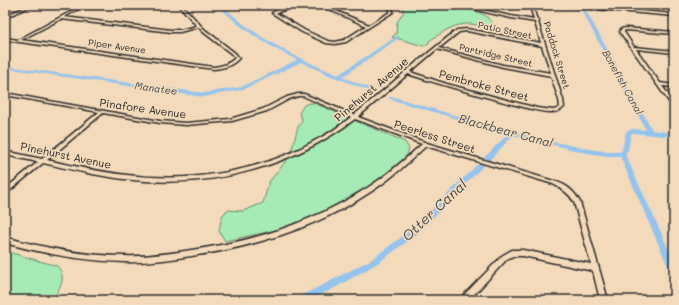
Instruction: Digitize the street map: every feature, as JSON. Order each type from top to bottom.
[{"type":"street","points":[[5,17],[32,5]]},
{"type":"street","points":[[18,40],[85,5]]},
{"type":"street","points":[[61,18],[171,31],[180,31],[198,26],[180,5]]},
{"type":"street","points":[[299,5],[274,13],[294,26],[326,42],[335,44],[393,10],[384,5]]},
{"type":"street","points":[[320,5],[368,26]]},
{"type":"street","points":[[456,5],[536,21]]},
{"type":"street","name":"Paddock Street","points":[[531,5],[562,103],[562,107],[558,110]]},
{"type":"street","points":[[562,5],[674,15]]},
{"type":"street","points":[[608,5],[612,10]]},
{"type":"street","name":"Piper Avenue","points":[[5,38],[219,68],[227,65],[236,58],[198,26]]},
{"type":"street","name":"Patio Street","points":[[462,30],[544,45]]},
{"type":"street","name":"Pinehurst Avenue","points":[[5,153],[105,174],[145,179],[176,179],[209,176],[246,169],[297,152],[315,144],[354,117],[405,72],[454,33],[462,30]]},
{"type":"street","points":[[674,33],[622,30],[674,105]]},
{"type":"street","name":"Partridge Street","points":[[436,48],[503,66],[554,75]]},
{"type":"street","points":[[634,48],[674,52]]},
{"type":"street","name":"Pembroke Street","points":[[405,72],[453,87],[537,109],[553,111],[558,110]]},
{"type":"street","points":[[660,84],[674,86]]},
{"type":"street","name":"Pinafore Avenue","points":[[5,94],[102,112],[173,123],[207,123],[246,116],[298,95]]},
{"type":"street","name":"Peerless Street","points":[[298,95],[311,98],[354,117],[425,144],[568,188],[577,202],[594,268]]},
{"type":"street","points":[[5,192],[102,112]]},
{"type":"street","points":[[5,240],[66,255],[119,259],[179,255],[226,248],[255,241],[289,230],[342,207],[379,184],[425,144]]},
{"type":"street","points":[[464,300],[505,257],[512,253],[523,253],[594,268],[604,300]]},
{"type":"green space","points":[[400,5],[471,5],[467,6],[486,16],[493,24],[492,26],[470,24],[459,25],[443,32],[424,46],[392,37],[396,34],[397,23],[404,10]]},
{"type":"green space","points":[[314,103],[405,142],[409,148],[402,165],[381,185],[299,225],[225,241],[219,231],[222,216],[227,210],[243,211],[263,203],[269,182],[290,156],[298,127],[302,119],[299,113],[304,105]]},
{"type":"green space","points":[[5,251],[57,266],[62,275],[62,279],[60,288],[52,300],[5,300]]},
{"type":"waterway","points":[[222,7],[232,5]]},
{"type":"waterway","name":"Blackbear Canal","points":[[222,7],[250,31],[269,43],[330,74],[368,89]]},
{"type":"waterway","name":"Bonefish Canal","points":[[584,11],[650,132]]},
{"type":"waterway","points":[[338,77],[398,37]]},
{"type":"waterway","name":"Manatee","points":[[5,67],[204,95],[242,88],[301,60]]},
{"type":"waterway","name":"Blackbear Canal","points":[[392,98],[512,133]]},
{"type":"waterway","points":[[622,154],[625,150],[628,133],[632,131],[650,132]]},
{"type":"waterway","name":"Bonefish Canal","points":[[650,132],[674,135]]},
{"type":"waterway","name":"Otter Canal","points":[[486,160],[512,133]]},
{"type":"waterway","name":"Blackbear Canal","points":[[512,133],[594,152],[622,154]]},
{"type":"waterway","points":[[622,154],[674,270]]},
{"type":"waterway","name":"Otter Canal","points":[[301,300],[375,261],[414,232],[481,165]]}]
